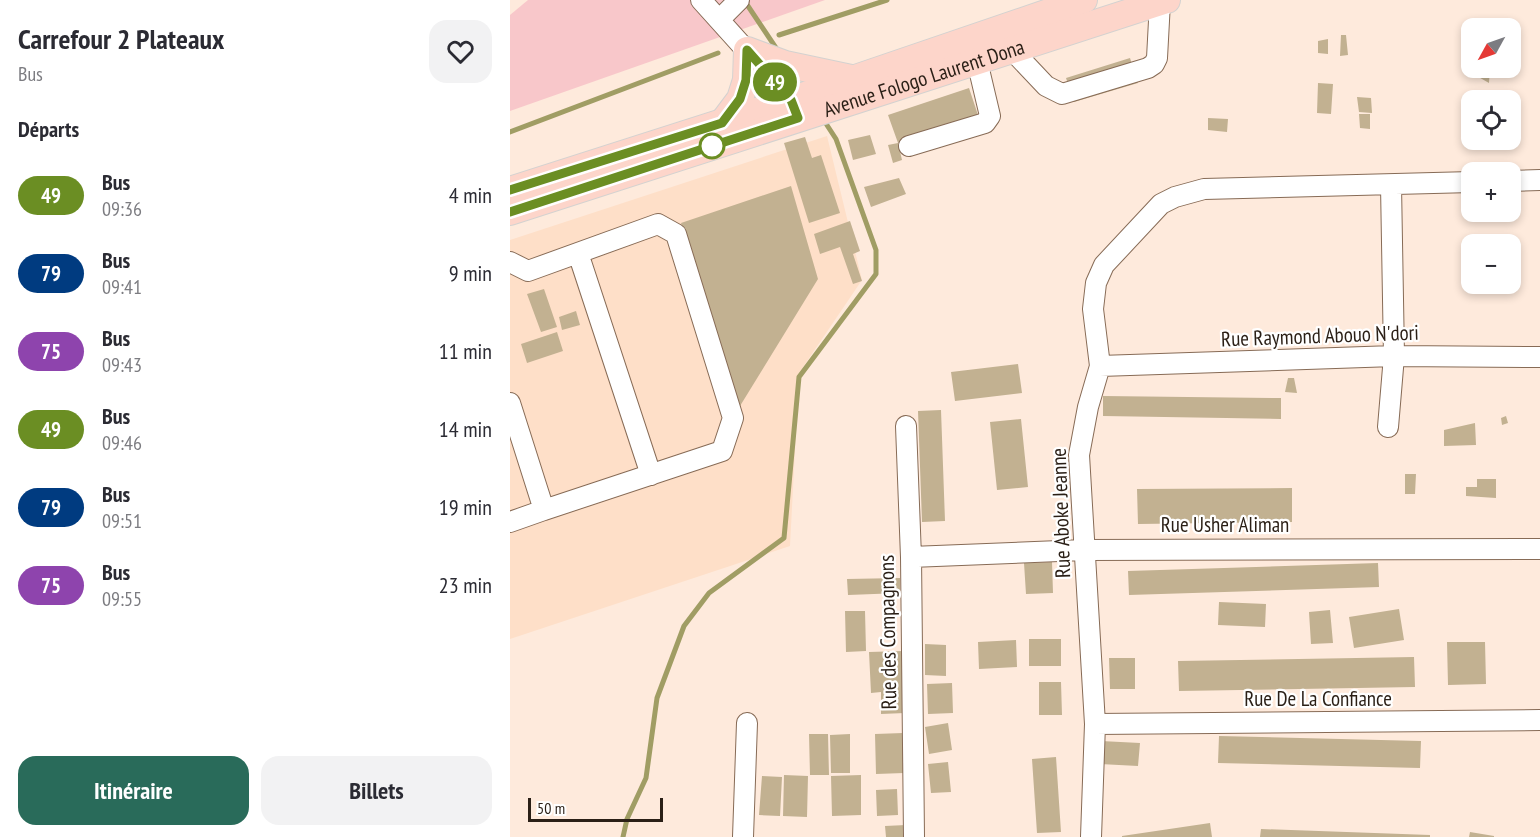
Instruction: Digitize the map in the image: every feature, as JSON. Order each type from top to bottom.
[{"type":"main road","name":"Avenue Fologo Laurent Dona","points":[[510,212],[795,109],[854,78],[1084,0]]},
{"type":"main road","name":"Avenue Fologo Laurent Dona","points":[[510,190],[722,123],[795,109],[977,61],[1164,1]]},
{"type":"main road","points":[[722,123],[740,99],[746,80],[747,50],[785,64],[854,78]]},
{"type":"street","points":[[701,0],[747,50],[795,109]]},
{"type":"street","points":[[719,20],[739,0]]},
{"type":"street","points":[[1012,50],[1046,86],[1062,94],[1148,68],[1157,58],[1164,1]]},
{"type":"street","points":[[909,146],[989,120],[977,61]]},
{"type":"street","points":[[1521,181],[1540,180]]},
{"type":"street","name":"Rue Aboke Jeanne","points":[[1091,837],[1095,724],[1079,455],[1088,406],[1100,366],[1093,309],[1096,283],[1104,265],[1161,204],[1175,197],[1204,189],[1461,182]]},
{"type":"street","points":[[1388,427],[1394,357],[1391,185]]},
{"type":"street","points":[[510,264],[528,271],[658,224],[675,234],[733,418],[722,451],[510,522]]},
{"type":"street","points":[[578,253],[651,475]]},
{"type":"street","name":"Rue Raymond Abouo N'dori","points":[[1100,366],[1394,357],[1540,357]]},
{"type":"street","points":[[510,404],[544,510]]},
{"type":"street","name":"Rue des Compagnons","points":[[906,426],[911,557],[914,837]]},
{"type":"street","name":"Rue Usher Aliman","points":[[911,557],[1084,550],[1540,549]]},
{"type":"street","name":"Rue De La Confiance","points":[[1095,724],[1540,720]]},
{"type":"street","points":[[743,837],[747,723]]},
{"type":"shaded area","points":[[528,0],[825,0],[510,111],[510,15]]},
{"type":"shaded area","points":[[827,136],[862,280],[799,373],[790,546],[510,639],[510,240]]},
{"type":"building","points":[[1341,35],[1346,35],[1348,55],[1340,56]]},
{"type":"building","points":[[1328,39],[1328,54],[1318,53],[1318,41]]},
{"type":"building","points":[[1130,58],[1138,83],[1074,102],[1066,78]]},
{"type":"building","points":[[1480,78],[1489,78],[1489,83]]},
{"type":"building","points":[[1318,83],[1333,84],[1331,114],[1317,113]]},
{"type":"building","points":[[969,88],[980,121],[898,143],[888,115]]},
{"type":"building","points":[[1357,97],[1371,98],[1372,113],[1359,112]]},
{"type":"building","points":[[1359,114],[1370,114],[1370,129],[1360,128]]},
{"type":"building","points":[[1208,118],[1228,119],[1227,132],[1208,130]]},
{"type":"building","points":[[870,135],[876,154],[853,160],[848,140]]},
{"type":"building","points":[[805,137],[812,158],[821,155],[840,213],[809,223],[784,143]]},
{"type":"building","points":[[898,143],[902,160],[893,163],[888,145]]},
{"type":"building","points":[[899,178],[906,194],[871,207],[864,187]]},
{"type":"building","points":[[791,186],[818,279],[740,406],[681,223]]},
{"type":"building","points":[[850,221],[860,251],[853,254],[862,281],[853,284],[840,247],[820,254],[814,234]]},
{"type":"building","points":[[544,289],[557,327],[541,332],[527,294]]},
{"type":"building","points":[[576,311],[580,325],[562,330],[559,317]]},
{"type":"building","points":[[557,332],[563,351],[527,363],[521,344]]},
{"type":"building","points":[[1018,364],[1022,393],[955,401],[951,372]]},
{"type":"building","points":[[1288,378],[1294,378],[1297,393],[1285,392]]},
{"type":"building","points":[[1103,396],[1281,398],[1281,419],[1103,416]]},
{"type":"building","points":[[941,410],[945,521],[922,522],[918,411]]},
{"type":"building","points":[[1506,416],[1508,423],[1502,425],[1501,418]]},
{"type":"building","points":[[1021,419],[1028,487],[997,490],[990,422]]},
{"type":"building","points":[[1475,423],[1476,445],[1444,446],[1444,430]]},
{"type":"building","points":[[1405,474],[1416,474],[1415,494],[1405,494]]},
{"type":"building","points":[[1477,479],[1496,479],[1496,498],[1466,496],[1466,487],[1477,487]]},
{"type":"building","points":[[1292,488],[1292,522],[1138,524],[1137,489]]},
{"type":"building","points":[[1052,562],[1053,593],[1026,594],[1024,563]]},
{"type":"building","points":[[1378,563],[1379,587],[1129,595],[1128,571]]},
{"type":"building","points":[[900,578],[900,593],[848,595],[847,579]]},
{"type":"building","points":[[1219,602],[1266,604],[1265,627],[1218,625]]},
{"type":"building","points":[[1399,609],[1404,640],[1354,648],[1349,617]]},
{"type":"building","points":[[1330,610],[1333,643],[1311,644],[1309,612]]},
{"type":"building","points":[[845,611],[865,611],[866,651],[846,652]]},
{"type":"building","points":[[1029,639],[1061,639],[1061,666],[1029,666]]},
{"type":"building","points":[[1016,640],[1017,667],[979,669],[978,642]]},
{"type":"building","points":[[1447,642],[1485,642],[1486,684],[1448,685]]},
{"type":"building","points":[[925,644],[946,645],[946,676],[925,675]]},
{"type":"building","points":[[903,651],[905,713],[881,714],[881,692],[871,693],[869,652]]},
{"type":"building","points":[[1414,657],[1415,687],[1179,691],[1178,661]]},
{"type":"building","points":[[1109,658],[1135,658],[1135,689],[1110,689]]},
{"type":"building","points":[[1039,682],[1061,682],[1062,715],[1039,715]]},
{"type":"building","points":[[952,683],[953,713],[928,714],[927,684]]},
{"type":"building","points":[[948,723],[952,750],[929,754],[925,727]]},
{"type":"building","points":[[903,733],[904,773],[876,774],[875,734]]},
{"type":"building","points":[[809,734],[828,734],[829,775],[810,775]]},
{"type":"building","points":[[850,734],[850,773],[831,773],[830,735]]},
{"type":"building","points":[[1219,736],[1421,741],[1420,768],[1218,763]]},
{"type":"building","points":[[1101,741],[1140,743],[1138,766],[1100,764]]},
{"type":"building","points":[[1056,757],[1061,832],[1037,833],[1032,759]]},
{"type":"building","points":[[948,762],[951,792],[931,793],[928,764]]},
{"type":"building","points":[[784,775],[808,776],[807,817],[783,816]]},
{"type":"building","points":[[861,775],[861,815],[832,816],[831,776]]},
{"type":"building","points":[[762,776],[782,777],[780,816],[759,815]]},
{"type":"building","points":[[897,789],[898,815],[877,816],[876,790]]},
{"type":"building","points":[[1210,823],[1212,837],[1122,837],[1122,836]]},
{"type":"building","points":[[906,825],[907,837],[886,837],[885,826]]},
{"type":"building","points":[[1261,829],[1430,835],[1430,837],[1260,837]]},
{"type":"building","points":[[1470,832],[1494,836],[1494,837],[1469,837]]},
{"type":"waterway","points":[[744,0],[778,51]]},
{"type":"waterway","points":[[779,35],[887,0]]},
{"type":"waterway","points":[[510,132],[718,53]]},
{"type":"waterway","points":[[623,837],[627,819],[646,778],[657,698],[684,626],[709,593],[784,538],[799,377],[876,274],[876,250],[836,139],[823,119]]},
{"type":"bus line","name":"49","points":[[510,190],[722,123],[740,99],[746,80],[747,50],[791,100],[798,118],[510,212]]}]
